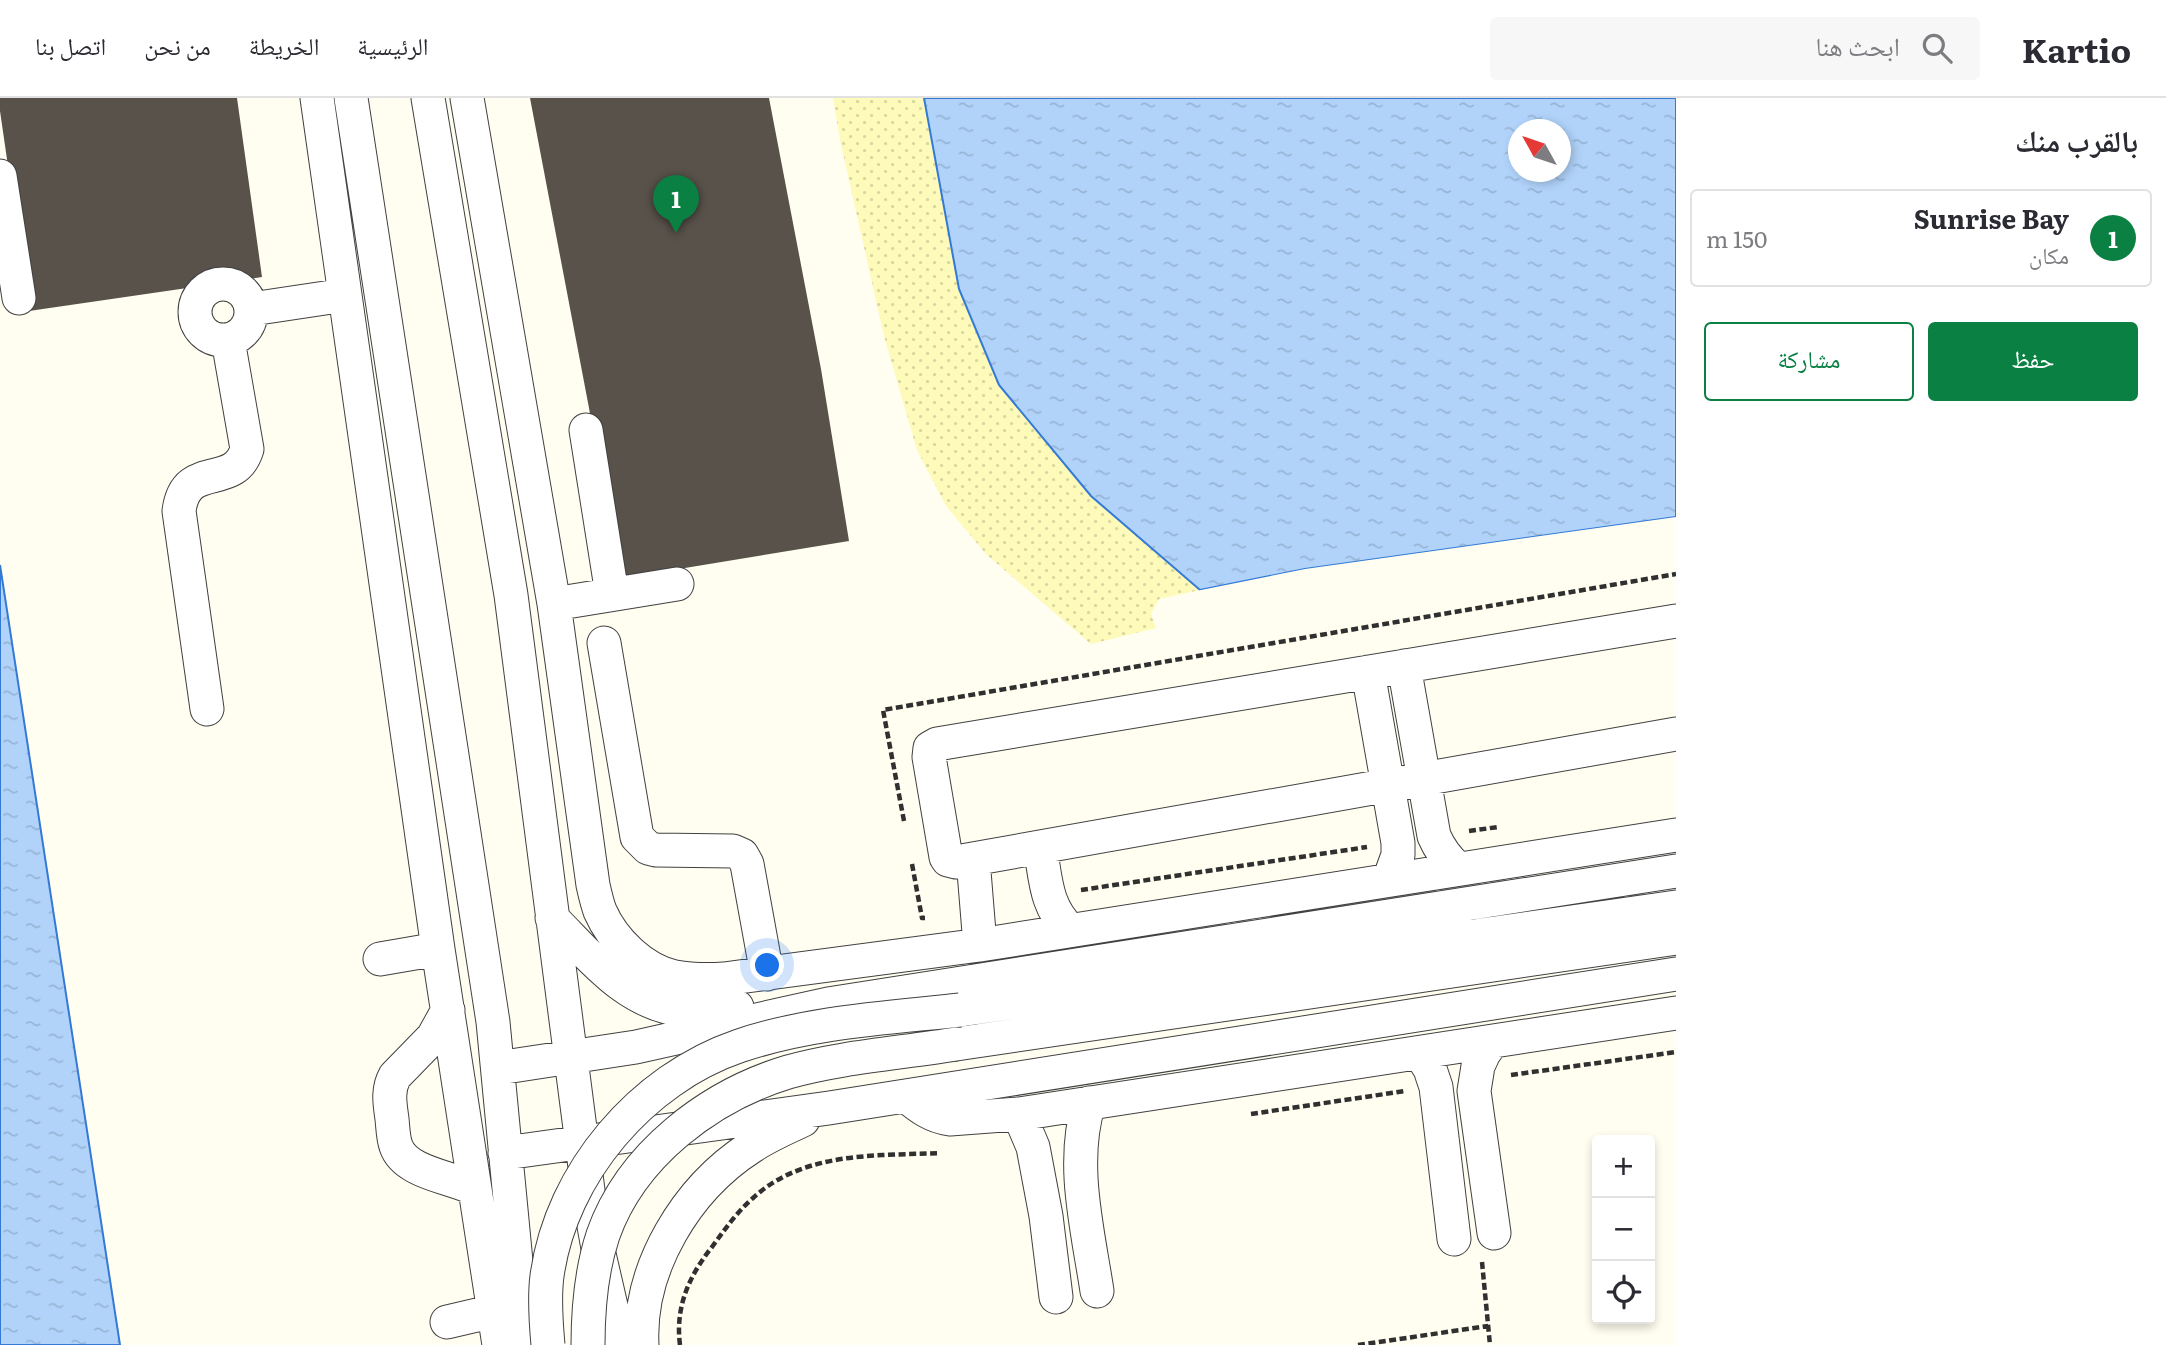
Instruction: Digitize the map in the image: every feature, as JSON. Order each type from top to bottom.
[{"type":"street","points":[[317,98],[438,949],[499,1345]]},
{"type":"street","points":[[351,98],[493,1022],[524,1345]]},
{"type":"street","points":[[428,98],[511,595],[552,918],[599,1254],[620,1345]]},
{"type":"street","points":[[467,98],[554,604],[593,885],[600,912],[614,935],[632,954],[654,969],[694,980],[767,974],[980,944],[1676,835]]},
{"type":"street","points":[[0,176],[19,298]]},
{"type":"street","points":[[225,284],[238,287],[248,297],[252,309],[246,330],[238,337],[228,340],[211,338],[198,326],[196,318],[196,305],[202,293],[213,286],[225,284]]},
{"type":"street","points":[[252,309],[345,296]]},
{"type":"street","points":[[207,709],[179,512],[186,489],[195,481],[235,469],[244,461],[247,449],[228,340]]},
{"type":"street","points":[[586,430],[612,594]]},
{"type":"street","points":[[554,604],[677,584]]},
{"type":"street","points":[[1676,621],[934,745],[930,748],[929,757],[946,857],[952,862],[1676,734]]},
{"type":"street","points":[[604,643],[637,837],[648,848],[656,850],[733,851],[742,855],[747,864],[767,974]]},
{"type":"street","points":[[1404,667],[1434,836],[1444,855],[1458,869]]},
{"type":"street","points":[[1368,672],[1398,842],[1389,880]]},
{"type":"street","points":[[1040,847],[1052,908],[1070,930]]},
{"type":"street","points":[[972,859],[980,944]]},
{"type":"street","points":[[498,1068],[636,1047],[828,1004],[1676,871]]},
{"type":"street","points":[[1259,935],[1304,894]]},
{"type":"street","points":[[548,1345],[547,1276],[567,1202],[587,1167],[611,1136],[656,1091],[698,1063],[738,1046],[779,1034],[872,1020],[960,1010],[1676,907]]},
{"type":"street","points":[[552,918],[622,986],[663,1006],[683,1011],[713,1010],[793,998],[828,1004]]},
{"type":"street","points":[[588,1345],[590,1295],[595,1264],[603,1234],[614,1210],[644,1166],[692,1119],[755,1084],[788,1072],[823,1064],[1676,938]]},
{"type":"street","points":[[380,959],[438,949]]},
{"type":"street","points":[[505,1153],[828,1108],[1676,974]]},
{"type":"street","points":[[1531,1037],[1583,989]]},
{"type":"street","points":[[448,1010],[433,1037],[391,1083],[389,1098],[395,1144],[405,1160],[412,1165],[475,1189]]},
{"type":"street","points":[[906,1096],[922,1109],[940,1118],[1019,1114],[1676,1013]]},
{"type":"street","points":[[1488,1247],[1475,1080],[1484,1053],[1492,1042]]},
{"type":"street","points":[[1420,1054],[1430,1069],[1436,1087],[1454,1239]]},
{"type":"street","points":[[1089,1104],[1082,1128],[1081,1154],[1085,1209],[1097,1292]]},
{"type":"street","points":[[642,1345],[645,1295],[655,1262],[670,1233],[690,1205],[718,1173],[750,1147],[828,1108]]},
{"type":"street","points":[[1019,1114],[1033,1147],[1046,1216],[1056,1297]]},
{"type":"street","points":[[447,1322],[494,1311]]},
{"type":"path","points":[[905,827],[883,710],[1676,575]]},
{"type":"path","points":[[1434,836],[1501,827]]},
{"type":"path","points":[[1048,895],[1398,842]]},
{"type":"path","points":[[910,853],[922,918],[977,910]]},
{"type":"path","points":[[1475,1080],[1676,1052]]},
{"type":"path","points":[[1245,1115],[1436,1087]]},
{"type":"path","points":[[680,1345],[679,1313],[695,1270],[736,1214],[755,1195],[806,1166],[834,1159],[953,1152]]},
{"type":"path","points":[[1488,1247],[1490,1345]]},
{"type":"path","points":[[1358,1345],[1488,1326]]},
{"type":"sand","points":[[833,98],[924,98],[932,150],[1091,496],[1200,590],[1159,599],[1151,614],[1156,628],[1091,644],[986,554],[946,506],[917,450],[884,336]]},
{"type":"water","points":[[924,98],[1676,98],[1676,517],[1305,569],[1200,590],[1091,496],[999,385],[959,289]]},
{"type":"water","points":[[0,565],[120,1345],[0,1345]]},
{"type":"pier","points":[[1676,517],[1676,520],[1305,573],[1200,594],[1196,591],[1305,569]]},
{"type":"building","points":[[0,98],[237,98],[262,277],[29,311]]},
{"type":"building","points":[[530,98],[769,98],[821,369],[849,541],[618,579],[589,408]]},
{"type":"place","name":"Sunrise Bay","points":[[676,233]]}]
